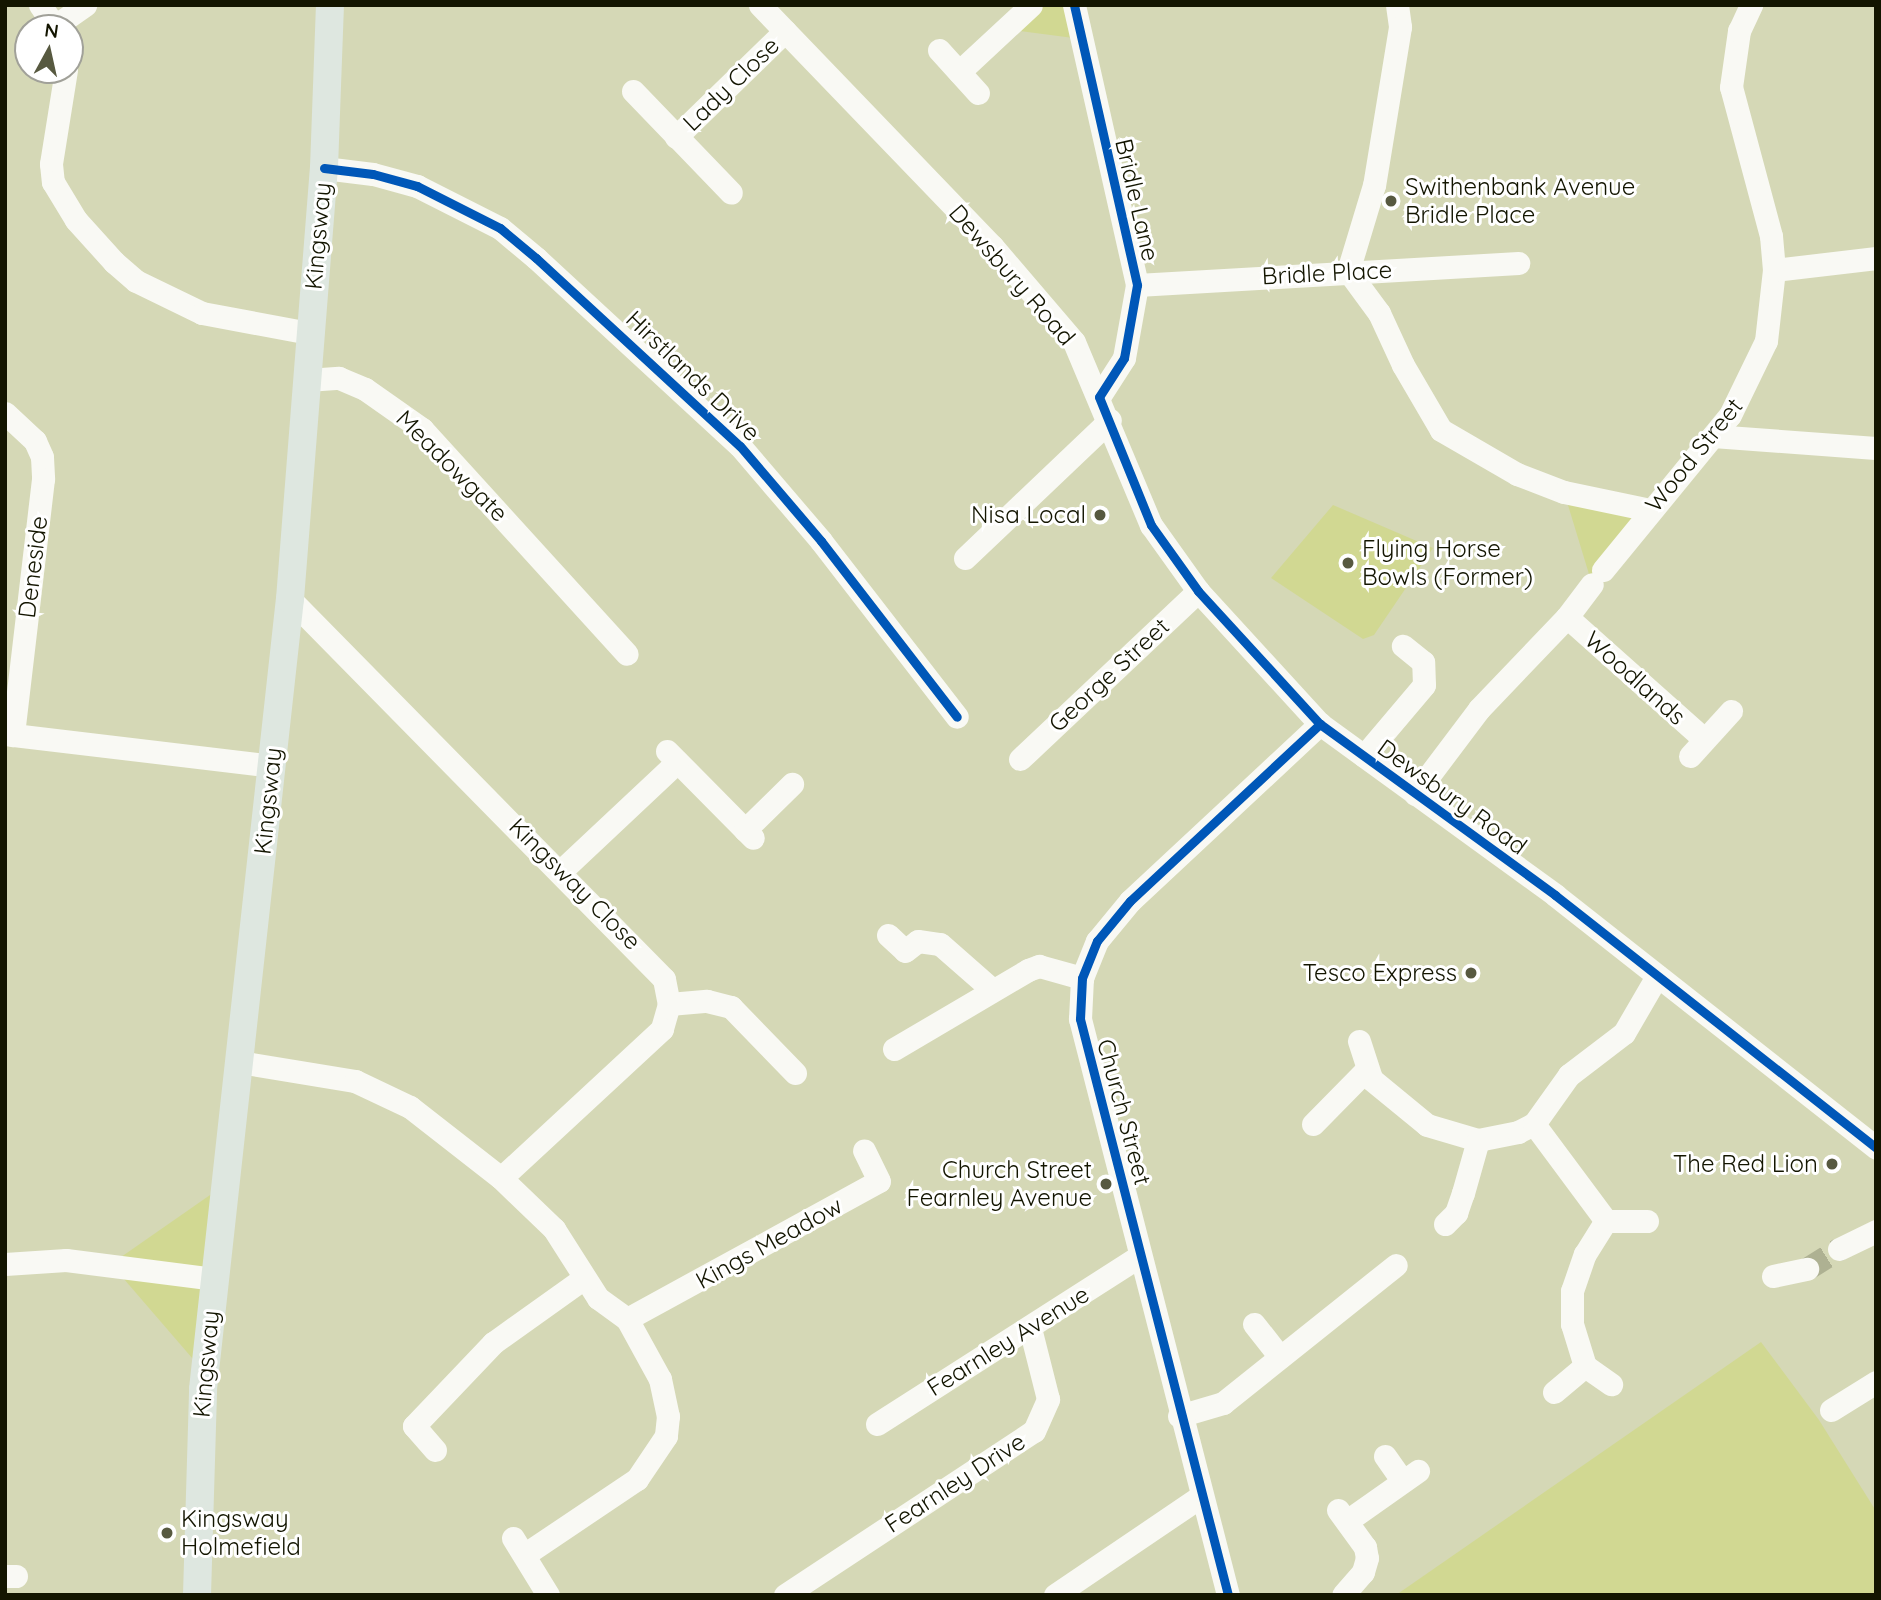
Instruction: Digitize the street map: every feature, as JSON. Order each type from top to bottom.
[{"type":"main road","name":"Kingsway","points":[[197,1595],[197,1495],[214,1279],[290,599],[324,168],[330,5]]},
{"type":"street","name":"Dewsbury Road","points":[[760,5],[992,246],[1074,342],[1110,421],[1151,525],[1198,591],[1320,724],[1657,976],[1876,1148]]},
{"type":"street","points":[[959,72],[1031,5]]},
{"type":"street","name":"Bridle Lane","points":[[1074,5],[1137,285],[1124,358],[1099,397]]},
{"type":"street","points":[[1397,5],[1400,27],[1374,185],[1348,271],[1379,313],[1403,365],[1441,430],[1517,474],[1564,492],[1650,510]]},
{"type":"street","name":"Wood Street","points":[[1415,794],[1479,709],[1567,617],[1650,510],[1713,436],[1745,392],[1766,341],[1774,270],[1771,236],[1731,87],[1739,31],[1751,5]]},
{"type":"street","name":"Lady Close","points":[[676,137],[785,31]]},
{"type":"street","points":[[939,50],[978,93]]},
{"type":"street","points":[[64,84],[51,164],[53,182],[76,220],[114,262],[136,281],[202,313],[309,333]]},
{"type":"street","name":"Lady Close","points":[[633,91],[731,193]]},
{"type":"street","name":"Hirstlands Drive","points":[[324,168],[417,186],[499,228],[536,258],[740,446],[957,717]]},
{"type":"street","points":[[1774,270],[1876,258]]},
{"type":"street","name":"Bridle Place","points":[[1137,285],[1518,263]]},
{"type":"street","name":"Meadowgate","points":[[307,380],[339,378],[393,407],[449,456],[627,654]]},
{"type":"street","name":"Deneside","points":[[5,412],[34,441],[42,457],[43,479],[9,734],[272,766]]},
{"type":"street","points":[[965,558],[1110,421]]},
{"type":"street","points":[[1713,436],[1876,447]]},
{"type":"street","name":"George Street","points":[[1020,759],[1198,591]]},
{"type":"street","name":"Kingsway Close","points":[[290,599],[659,968],[669,1004]]},
{"type":"street","name":"Woodlands","points":[[1567,617],[1696,747],[1731,711]]},
{"type":"street","points":[[1364,756],[1424,685],[1423,662],[1403,646]]},
{"type":"street","name":"Church Street","points":[[1228,1595],[1179,1416],[1080,1019],[1082,978],[1097,941],[1130,901],[1320,724]]},
{"type":"street","points":[[562,870],[672,757],[749,834],[792,784]]},
{"type":"street","points":[[888,935],[905,951],[918,941],[940,944],[990,988]]},
{"type":"street","points":[[894,1049],[990,988],[1039,966],[1082,978]]},
{"type":"street","points":[[1359,1041],[1365,1071],[1427,1125],[1478,1140],[1534,1124],[1569,1075],[1624,1033],[1657,976]]},
{"type":"street","points":[[501,1178],[652,1041],[663,1029],[669,1004],[707,1002],[731,1007],[795,1073]]},
{"type":"street","points":[[239,1062],[324,1073],[384,1093],[420,1114],[501,1178],[554,1229],[598,1298],[627,1319],[660,1379],[668,1416],[666,1436],[637,1479],[519,1546],[548,1595]]},
{"type":"street","points":[[1313,1124],[1365,1071]]},
{"type":"street","points":[[1534,1124],[1606,1221]]},
{"type":"street","points":[[1445,1224],[1456,1213],[1464,1193],[1478,1140]]},
{"type":"street","name":"Kings Meadow","points":[[627,1319],[879,1181],[864,1150]]},
{"type":"street","points":[[1606,1221],[1647,1221]]},
{"type":"street","points":[[1606,1221],[1586,1254],[1572,1291],[1570,1308],[1585,1367],[1611,1384]]},
{"type":"street","points":[[1839,1249],[1874,1233]]},
{"type":"street","name":"Fearnley Avenue","points":[[877,1424],[1139,1257]]},
{"type":"street","points":[[5,1264],[77,1261],[214,1279]]},
{"type":"street","points":[[1179,1416],[1223,1403],[1396,1265]]},
{"type":"street","points":[[1773,1276],[1807,1269]]},
{"type":"street","points":[[435,1450],[414,1426],[493,1343],[584,1278]]},
{"type":"street","points":[[1254,1324],[1280,1357]]},
{"type":"street","name":"Fearnley Drive","points":[[785,1595],[1034,1431],[1048,1399],[1030,1328]]},
{"type":"street","points":[[1554,1392],[1585,1367]]},
{"type":"street","points":[[1831,1410],[1876,1382]]},
{"type":"street","points":[[1343,1595],[1363,1572],[1367,1559],[1365,1546],[1342,1516],[1410,1475],[1385,1456]]},
{"type":"street","points":[[1055,1595],[1200,1497]]},
{"type":"green space","points":[[1031,5],[1074,5],[1081,39],[1004,29]]},
{"type":"green space","points":[[1564,492],[1650,510],[1592,584]]},
{"type":"green space","points":[[1333,505],[1433,548],[1374,635],[1363,639],[1271,578]]},
{"type":"green space","points":[[223,1186],[205,1373],[111,1264]]},
{"type":"green space","points":[[1761,1342],[1819,1420],[1876,1511],[1876,1595],[1396,1595]]},
{"type":"tunnel","points":[[1807,1269],[1839,1249]]},
{"type":"cycle path","points":[[1074,5],[1137,285],[1124,358],[1099,397],[1151,525],[1198,591],[1320,724],[1555,895],[1876,1148]]},
{"type":"cycle path","points":[[324,168],[373,174],[417,186],[500,228],[536,258],[740,446],[821,541],[957,717]]},
{"type":"cycle path","points":[[1228,1595],[1080,1019],[1082,978],[1097,941],[1130,901],[1320,724]]},
{"type":"place","name":"Swithenbank Avenue Bridle Place","points":[[1391,201]]},
{"type":"place","name":"Nisa Local","points":[[1100,515]]},
{"type":"place","name":"Flying Horse Bowls (Former)","points":[[1348,563]]},
{"type":"place","name":"Tesco Express","points":[[1471,973]]},
{"type":"place","name":"The Red Lion","points":[[1832,1164]]},
{"type":"place","name":"Church Street Fearnley Avenue","points":[[1106,1184]]},
{"type":"place","name":"Kingsway Holmefield","points":[[167,1533]]}]
